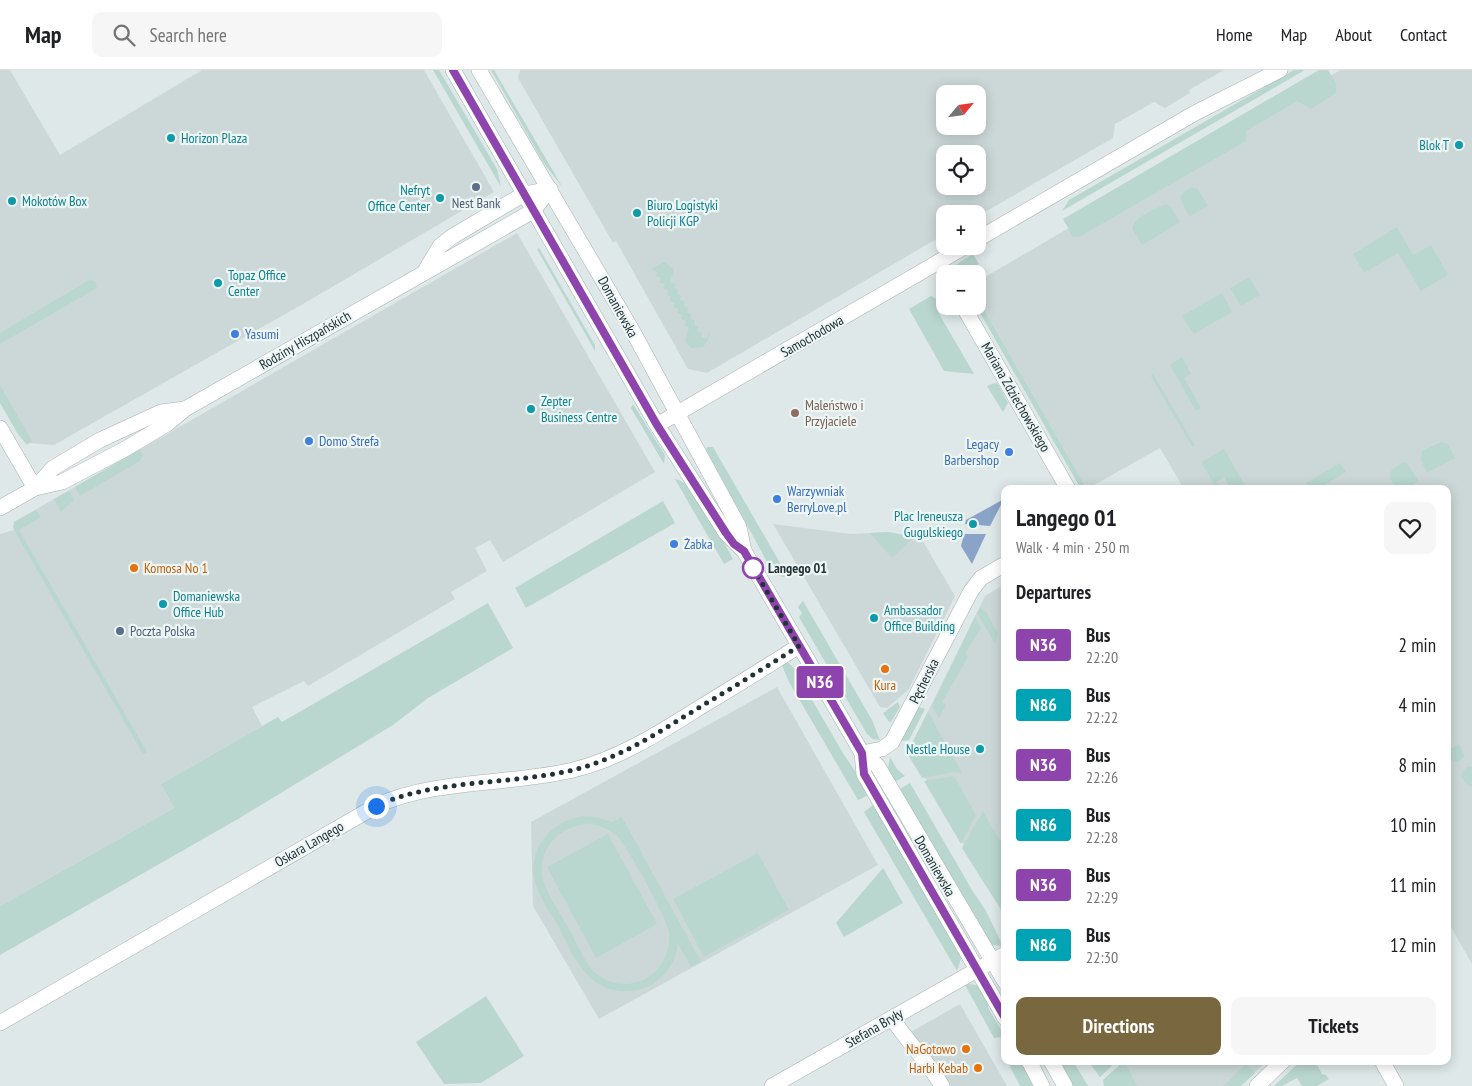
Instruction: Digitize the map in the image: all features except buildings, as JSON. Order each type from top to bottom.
[{"type":"street","name":"Domaniewska","points":[[453,70],[657,425],[726,533],[734,544],[744,551]]},
{"type":"street","name":"Domaniewska","points":[[479,70],[627,322],[738,527],[744,551],[799,646],[862,753],[877,765],[999,957]]},
{"type":"street","points":[[986,235],[1195,113],[1263,70]]},
{"type":"street","points":[[1195,113],[1280,70]]},
{"type":"street","points":[[426,271],[440,246],[447,240],[524,194],[550,189]]},
{"type":"street","name":"Rodziny Hiszpańskich","points":[[0,508],[35,488],[62,482],[126,449],[168,424],[185,409],[533,211],[550,189]]},
{"type":"street","name":"Samochodowa","points":[[946,265],[957,255]]},
{"type":"street","name":"Samochodowa","points":[[657,425],[936,272]]},
{"type":"street","name":"Mariana Zdziechowskiego","points":[[968,315],[1066,485]]},
{"type":"street","points":[[0,428],[35,488]]},
{"type":"street","name":"Pęcherska","points":[[862,753],[882,749],[892,742],[971,592],[981,578],[1001,566]]},
{"type":"street","name":"Oskara Langego","points":[[0,1023],[376,806],[398,796],[573,770],[604,760],[647,740],[799,646]]},
{"type":"street","name":"Domaniewska","points":[[862,753],[864,774],[1001,1011]]},
{"type":"street","name":"Stefana Bryły","points":[[772,1086],[999,957]]},
{"type":"street","points":[[892,1018],[905,1038],[934,1070],[942,1086]]},
{"type":"street","points":[[1031,1065],[1042,1086]]},
{"type":"street","points":[[1053,1065],[1065,1086]]},
{"type":"street","points":[[1257,1086],[1279,1065]]},
{"type":"street","points":[[1385,1065],[1396,1086]]},
{"type":"shaded area","points":[[0,70],[10,70],[60,155],[202,70],[424,70],[494,192],[310,300],[54,445],[29,443],[0,395]]},
{"type":"shaded area","points":[[520,70],[1224,70],[1189,90],[1190,93],[1165,108],[1154,102],[1115,124],[1113,138],[986,211],[986,205],[936,205],[936,239],[707,373],[688,369],[616,241],[613,243],[518,78]]},
{"type":"shaded area","points":[[1340,70],[1472,70],[1472,964],[1451,927],[1451,485],[1182,485],[1160,448],[1094,485],[1085,485],[986,313],[986,276]]},
{"type":"shaded area","points":[[517,233],[655,472],[503,562],[490,540],[475,548],[487,571],[451,592],[455,599],[308,686],[304,681],[252,707],[262,726],[161,784],[174,808],[0,906],[0,534],[14,530],[14,522]]},
{"type":"shaded area","name":"Ambassador Office Building","points":[[773,524],[851,534],[888,532],[921,538],[955,596],[909,689],[887,708],[880,707]]},
{"type":"shaded area","points":[[1001,586],[1001,909],[909,750],[985,596]]},
{"type":"shaded area","points":[[777,687],[878,865],[599,1019],[533,906],[531,822]]},
{"type":"shaded area","points":[[960,1004],[1007,1086],[949,1086],[934,1060],[909,1033]]},
{"type":"shaded area","points":[[1126,1065],[1263,1065],[1240,1086],[1138,1086]]},
{"type":"green space","points":[[433,70],[439,70],[497,169],[501,187]]},
{"type":"green space","points":[[491,70],[494,70],[563,188],[543,162]]},
{"type":"green space","points":[[1294,70],[1305,70],[1062,211],[1069,200]]},
{"type":"green space","points":[[1319,70],[1328,70],[1336,83],[1336,93],[1311,109],[1297,101],[1246,131],[1246,141],[1081,236],[1073,237],[1063,219]]},
{"type":"green space","points":[[1192,187],[1198,189],[1208,206],[1189,217],[1180,198],[1184,192]]},
{"type":"green space","points":[[1166,204],[1171,207],[1180,222],[1142,245],[1132,228],[1134,224],[1146,213]]},
{"type":"green space","points":[[1397,227],[1413,255],[1431,245],[1448,275],[1421,291],[1398,253],[1364,273],[1353,254]]},
{"type":"green space","points":[[539,248],[595,345],[595,351],[537,249]]},
{"type":"green space","points":[[974,255],[979,264],[957,265]]},
{"type":"green space","points":[[665,262],[674,270],[670,282],[675,284],[674,288],[678,289],[677,294],[681,296],[680,300],[685,302],[684,306],[688,308],[687,313],[692,314],[690,319],[695,320],[694,325],[699,327],[697,331],[702,333],[701,337],[706,339],[710,331],[708,340],[703,347],[691,348],[685,341],[689,327],[684,325],[686,321],[681,319],[682,315],[677,313],[678,309],[673,307],[675,303],[670,301],[671,296],[667,295],[668,290],[663,288],[665,284],[659,282],[661,278],[656,276],[657,272],[652,270],[649,279],[652,268]]},
{"type":"green space","points":[[1249,277],[1260,295],[1241,306],[1230,288]]},
{"type":"green space","points":[[89,280],[95,281],[97,288],[0,344],[0,333]]},
{"type":"green space","points":[[1222,293],[1232,312],[1194,334],[1182,316]]},
{"type":"green space","points":[[931,296],[936,298],[936,315],[940,315],[974,374],[944,371],[909,309]]},
{"type":"green space","points":[[986,313],[1085,485],[1079,485],[981,315],[986,315]]},
{"type":"green space","points":[[1182,357],[1191,374],[1184,378],[1201,408],[1196,411],[1170,365]]},
{"type":"green space","points":[[1153,374],[1195,446],[1192,446],[1151,376]]},
{"type":"green space","points":[[995,383],[998,384],[1008,403],[1003,412],[987,386]]},
{"type":"green space","points":[[0,385],[32,441],[27,445],[18,434],[0,403]]},
{"type":"green space","points":[[633,404],[665,455],[664,464],[631,408]]},
{"type":"green space","points":[[1441,442],[1447,443],[1455,458],[1427,473],[1421,460],[1422,451]]},
{"type":"green space","points":[[707,447],[713,447],[787,575],[784,577],[774,575],[706,449]]},
{"type":"green space","points":[[140,449],[143,456],[140,461],[80,496],[75,487]]},
{"type":"green space","points":[[1224,449],[1245,485],[1229,485],[1224,477],[1216,482],[1218,485],[1215,485],[1202,464],[1203,461]]},
{"type":"green space","points":[[1406,462],[1419,481],[1412,485],[1394,485],[1390,478],[1391,471],[1401,463]]},
{"type":"green space","points":[[1340,463],[1346,472],[1325,485],[1307,485],[1306,483]]},
{"type":"green space","points":[[675,479],[683,482],[700,500],[733,559],[724,564]]},
{"type":"green space","points":[[69,491],[74,500],[61,512],[54,499]]},
{"type":"green space","points":[[663,501],[675,523],[526,608],[515,588]]},
{"type":"green space","points":[[36,510],[41,517],[19,530],[147,752],[143,754],[13,528],[14,522]]},
{"type":"green space","points":[[888,532],[914,537],[892,558],[870,533]]},
{"type":"green space","points":[[803,601],[872,720],[880,740],[873,739],[867,734],[799,617],[802,613],[798,607]]},
{"type":"green space","points":[[488,603],[513,648],[428,698],[393,725],[238,819],[0,955],[0,906],[174,808],[161,784],[278,717],[282,722]]},
{"type":"green space","points":[[980,608],[987,613],[998,633],[995,644],[977,613]]},
{"type":"green space","points":[[975,617],[981,628],[965,654],[968,657],[942,702],[946,705],[939,718],[932,706]]},
{"type":"green space","points":[[781,663],[788,663],[793,667],[844,755],[871,794],[858,800],[789,682]]},
{"type":"green space","points":[[898,702],[900,707],[891,722],[889,722],[883,713]]},
{"type":"green space","points":[[919,707],[925,709],[909,740],[902,741],[901,740]]},
{"type":"green space","points":[[928,712],[962,773],[954,772],[922,778],[907,753]]},
{"type":"green space","points":[[1459,744],[1465,756],[1458,762],[1454,762],[1451,758],[1451,749]]},
{"type":"green space","points":[[890,757],[897,769],[905,776],[895,782],[888,768]]},
{"type":"green space","points":[[1469,766],[1472,767],[1472,787],[1465,783],[1461,776],[1463,770]]},
{"type":"green space","points":[[954,776],[976,815],[961,844],[924,781]]},
{"type":"green space","points":[[910,783],[986,911],[1001,942],[1001,946],[991,945],[900,789]]},
{"type":"green space","points":[[876,803],[962,956],[957,971],[864,812]]},
{"type":"green space","points":[[983,811],[1001,843],[1001,910],[962,848]]},
{"type":"green space","points":[[582,816],[596,817],[612,822],[622,817],[701,962],[691,967],[678,944],[673,961],[663,976],[645,988],[633,991],[620,991],[608,988],[598,983],[581,968],[542,899],[535,882],[533,870],[538,848],[544,839],[551,830],[571,819]],"holes":[[[590,824],[611,831],[622,842],[638,867],[667,925],[669,943],[663,962],[650,976],[642,981],[622,984],[614,983],[594,972],[583,957],[551,898],[543,879],[543,858],[553,840],[569,828]]]},
{"type":"green space","points":[[608,834],[657,924],[596,958],[547,867]]},
{"type":"green space","points":[[758,853],[789,910],[704,957],[673,899]]},
{"type":"green space","points":[[883,868],[903,903],[844,937],[836,923]]},
{"type":"green space","points":[[965,985],[977,985],[991,1005],[988,1007],[1001,1030],[1001,1037],[994,1038]]},
{"type":"green space","points":[[486,996],[524,1056],[481,1083],[444,1084],[416,1042]]},
{"type":"green space","points":[[1009,1065],[1024,1065],[1034,1086],[1020,1086]]},
{"type":"green space","points":[[1061,1065],[1075,1065],[1088,1086],[1073,1086]]},
{"type":"green space","points":[[1091,1065],[1113,1065],[1100,1077]]},
{"type":"green space","points":[[1120,1065],[1126,1065],[1138,1086],[1104,1086],[1103,1080]]},
{"type":"green space","points":[[1245,1065],[1255,1073],[1241,1086],[1223,1086]]},
{"type":"green space","points":[[1297,1065],[1317,1065],[1322,1074],[1326,1075],[1329,1079],[1317,1086],[1302,1086],[1297,1078],[1282,1086],[1274,1086]]},
{"type":"water","points":[[1001,501],[1001,505],[990,526],[965,524],[966,520]]},
{"type":"water","points":[[964,534],[986,534],[972,564],[961,546]]},
{"type":"bus line","name":"N36","points":[[453,70],[657,425],[726,533],[734,544],[744,551],[862,753],[864,774],[1001,1011]]},
{"type":"place","name":"Horizon Plaza","points":[[171,138]]},
{"type":"place","name":"Blok T","points":[[1459,145]]},
{"type":"place","name":"Nest Bank","points":[[476,187]]},
{"type":"place","name":"Nefryt Office Center","points":[[440,198]]},
{"type":"place","name":"Mokotów Box","points":[[12,201]]},
{"type":"place","name":"Biuro Logistyki Policji KGP","points":[[637,213]]},
{"type":"place","name":"Topaz Office Center","points":[[218,283]]},
{"type":"place","name":"Yasumi","points":[[235,334]]},
{"type":"place","name":"Zepter Business Centre","points":[[531,409]]},
{"type":"place","name":"Maleństwo i Przyjaciele","points":[[795,413]]},
{"type":"place","name":"Domo Strefa","points":[[309,441]]},
{"type":"place","name":"Legacy Barbershop","points":[[1009,452]]},
{"type":"place","name":"Warzywniak BerryLove.pl","points":[[777,499]]},
{"type":"place","name":"Plac Ireneusza Gugulskiego","points":[[973,524]]},
{"type":"place","name":"Żabka","points":[[674,544]]},
{"type":"place","name":"Komosa No 1","points":[[134,568]]},
{"type":"place","name":"Langego 01","points":[[753,568]]},
{"type":"place","name":"Domaniewska Office Hub","points":[[163,604]]},
{"type":"place","name":"Ambassador Office Building","points":[[874,618]]},
{"type":"place","name":"Poczta Polska","points":[[120,631]]},
{"type":"place","name":"Kura","points":[[885,669]]},
{"type":"place","name":"Nestle House","points":[[980,749]]},
{"type":"place","name":"NaGotowo","points":[[966,1049]]},
{"type":"place","name":"Harbi Kebab","points":[[978,1068]]},
{"type":"route","points":[[376,806],[398,796],[423,791],[510,781],[573,770],[604,760],[647,740],[799,646],[753,568]]}]
